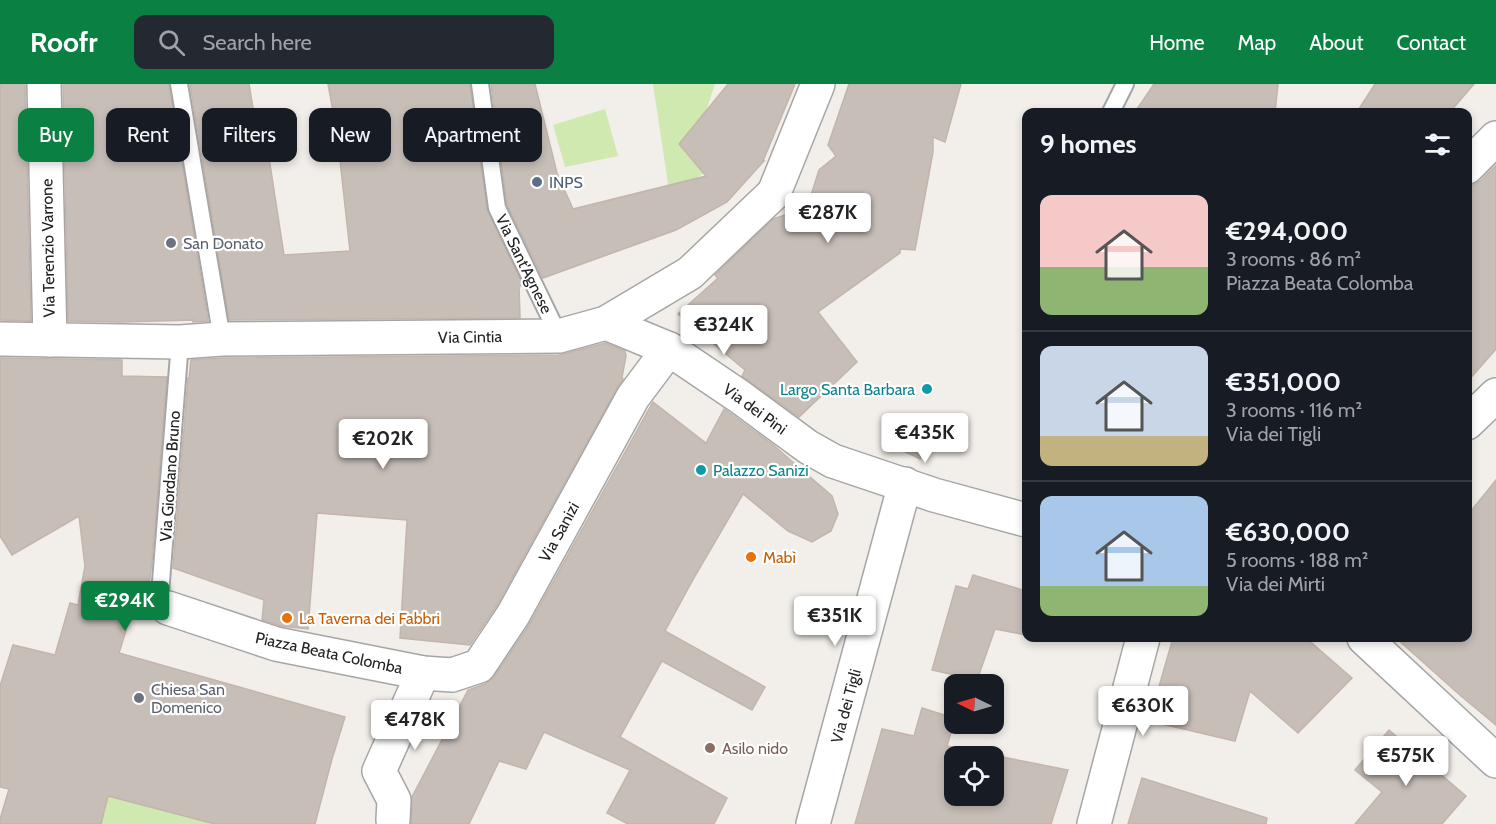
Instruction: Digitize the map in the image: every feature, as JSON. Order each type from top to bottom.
[{"type":"street","name":"Via Terenzio Varrone","points":[[44,84],[50,340]]},
{"type":"street","name":"Via Cintia","points":[[0,339],[180,342],[222,339],[559,336],[606,323],[690,273],[774,193],[818,84]]},
{"type":"street","points":[[1472,162],[1496,138]]},
{"type":"street","name":"Via dei Pini","points":[[606,323],[669,349],[808,447],[833,461],[934,495],[1022,519]]},
{"type":"street","name":"Via Sanizi","points":[[423,673],[452,675],[479,666],[513,615],[633,397],[669,349]]},
{"type":"street","points":[[1472,418],[1496,395]]},
{"type":"street","name":"Via dei Tigli","points":[[813,824],[905,484]]},
{"type":"street","name":"Piazza Beata Colomba","points":[[168,608],[276,644],[423,673]]},
{"type":"street","points":[[1094,824],[1142,642]]},
{"type":"street","points":[[1368,642],[1496,761]]},
{"type":"street","points":[[395,822],[394,800],[378,771],[423,673]]},
{"type":"lane","points":[[179,84],[222,339]]},
{"type":"lane","name":"Via Sant'Agnese","points":[[480,84],[497,208],[559,336]]},
{"type":"lane","points":[[1113,108],[1125,84]]},
{"type":"lane","name":"Via Giordano Bruno","points":[[168,608],[160,594],[180,342]]},
{"type":"green space","points":[[653,84],[715,84],[706,111],[680,144],[704,173],[670,197]]},
{"type":"green space","points":[[605,109],[618,156],[565,167],[553,125]]},
{"type":"green space","points":[[108,796],[215,824],[101,824]]},
{"type":"building","points":[[0,84],[25,84],[26,108],[18,108],[18,162],[27,162],[31,321],[0,320]]},
{"type":"building","points":[[63,84],[169,84],[173,108],[106,108],[106,162],[182,162],[208,321],[68,321],[65,162],[94,162],[94,108],[64,108]]},
{"type":"building","points":[[190,84],[249,84],[253,108],[202,108],[202,157]]},
{"type":"building","points":[[328,84],[470,84],[473,108],[403,108],[403,162],[481,162],[487,209],[523,285],[519,286],[520,318],[229,320],[203,162],[270,162],[284,255],[350,251],[340,162],[391,162],[391,108],[332,108]]},
{"type":"building","points":[[491,84],[535,84],[541,108],[494,108]]},
{"type":"building","points":[[728,84],[795,84],[764,161],[727,202],[676,230],[543,278],[507,205],[501,162],[542,162],[542,112],[557,173],[573,209],[706,176],[679,144]]},
{"type":"building","points":[[849,84],[961,84],[945,142],[933,137],[933,152],[915,250],[900,249],[900,253],[818,312],[857,362],[799,417],[742,376],[745,370],[678,314],[718,278],[715,275],[773,219],[807,208],[819,170],[836,156],[828,145]]},
{"type":"building","points":[[1154,84],[1278,84],[1275,108],[1138,108]]},
{"type":"building","points":[[1375,84],[1474,84],[1453,108],[1360,108]]},
{"type":"building","points":[[1496,165],[1496,349],[1472,376],[1472,185],[1480,181]]},
{"type":"building","points":[[605,343],[625,351],[623,379],[497,605],[470,645],[400,638],[407,520],[317,513],[308,629],[281,626],[262,620],[264,600],[173,568],[191,360],[559,355]]},
{"type":"building","points":[[0,358],[122,360],[122,376],[167,377],[148,592],[138,592],[119,653],[345,717],[315,824],[215,824],[108,796],[101,824],[0,824],[9,789],[0,787],[0,686],[13,645],[55,655],[70,603],[78,605],[85,566],[79,516],[12,555],[0,536]]},
{"type":"building","points":[[653,402],[706,443],[724,409],[772,444],[832,496],[838,514],[831,531],[812,542],[788,531],[743,494],[665,631],[765,687],[752,710],[662,661],[620,737],[727,798],[714,824],[628,824],[607,813],[630,770],[544,732],[526,769],[499,761],[469,824],[411,824],[412,797],[468,690],[485,684],[494,677],[529,625]]},
{"type":"building","points":[[897,417],[932,434],[920,459],[885,442]]},
{"type":"building","points":[[1496,480],[1496,725],[1400,642],[1472,642],[1472,510]]},
{"type":"building","points":[[973,575],[1022,590],[1022,634],[995,629],[979,674],[950,674],[932,670],[956,586],[968,589]]},
{"type":"building","points":[[1172,642],[1311,642],[1352,678],[1298,733],[1250,691],[1235,741],[1149,721]]},
{"type":"building","points":[[922,708],[944,715],[944,734],[951,734],[947,746],[944,746],[944,806],[1004,806],[1004,757],[1068,770],[1051,824],[855,824],[882,729],[914,736]]},
{"type":"building","points":[[1389,730],[1466,796],[1442,824],[1355,824],[1382,792],[1355,770]]},
{"type":"building","points":[[1142,778],[1267,818],[1266,824],[1128,824]]},
{"type":"place","name":"INPS","points":[[537,182]]},
{"type":"place","name":"San Donato","points":[[171,243]]},
{"type":"place","name":"Largo Santa Barbara","points":[[927,389]]},
{"type":"place","name":"Palazzo Sanizi","points":[[701,470]]},
{"type":"place","name":"Mabì","points":[[751,557]]},
{"type":"place","name":"La Taverna dei Fabbri","points":[[287,618]]},
{"type":"place","name":"Chiesa San Domenico","points":[[139,698]]},
{"type":"place","name":"Asilo nido","points":[[710,748]]}]
